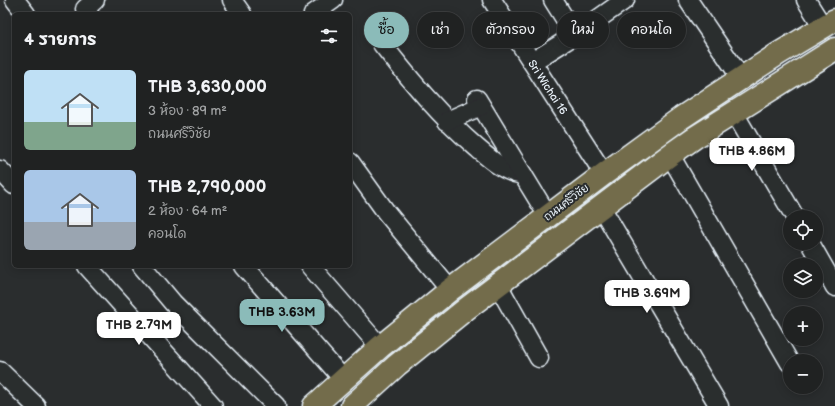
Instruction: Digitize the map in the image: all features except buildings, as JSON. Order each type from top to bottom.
[{"type":"main road","name":"ถนนศรีวิชัย","points":[[314,406],[380,347],[450,290],[604,174],[681,118],[741,78],[829,24]]},
{"type":"main road","points":[[355,404],[397,365],[466,309],[670,155],[835,50]]},
{"type":"main road","points":[[450,290],[466,309]]},
{"type":"street","points":[[15,0],[24,12]]},
{"type":"street","points":[[87,12],[85,9],[95,0]]},
{"type":"street","points":[[232,0],[241,12]]},
{"type":"street","points":[[316,12],[333,0]]},
{"type":"street","name":"Sri Wichai 16","points":[[492,0],[604,174]]},
{"type":"street","points":[[553,0],[561,12]]},
{"type":"street","points":[[608,12],[625,0]]},
{"type":"street","points":[[688,0],[741,78]]},
{"type":"street","points":[[806,0],[829,24]]},
{"type":"street","points":[[532,62],[557,46]]},
{"type":"street","points":[[385,48],[414,85],[447,122],[506,171],[523,175]]},
{"type":"street","points":[[447,122],[479,103],[548,216]]},
{"type":"street","points":[[734,113],[791,210]]},
{"type":"street","points":[[670,155],[785,354]]},
{"type":"street","points":[[352,165],[386,212],[450,290]]},
{"type":"street","points":[[0,170],[12,184]]},
{"type":"street","points":[[601,207],[719,406]]},
{"type":"street","points":[[814,250],[835,287]]},
{"type":"street","points":[[89,268],[213,406]]},
{"type":"street","points":[[144,268],[173,303],[276,406]]},
{"type":"street","points":[[246,268],[343,379]]},
{"type":"street","points":[[312,268],[380,347]]},
{"type":"street","points":[[498,285],[539,358]]},
{"type":"street","points":[[0,370],[36,406]]}]
